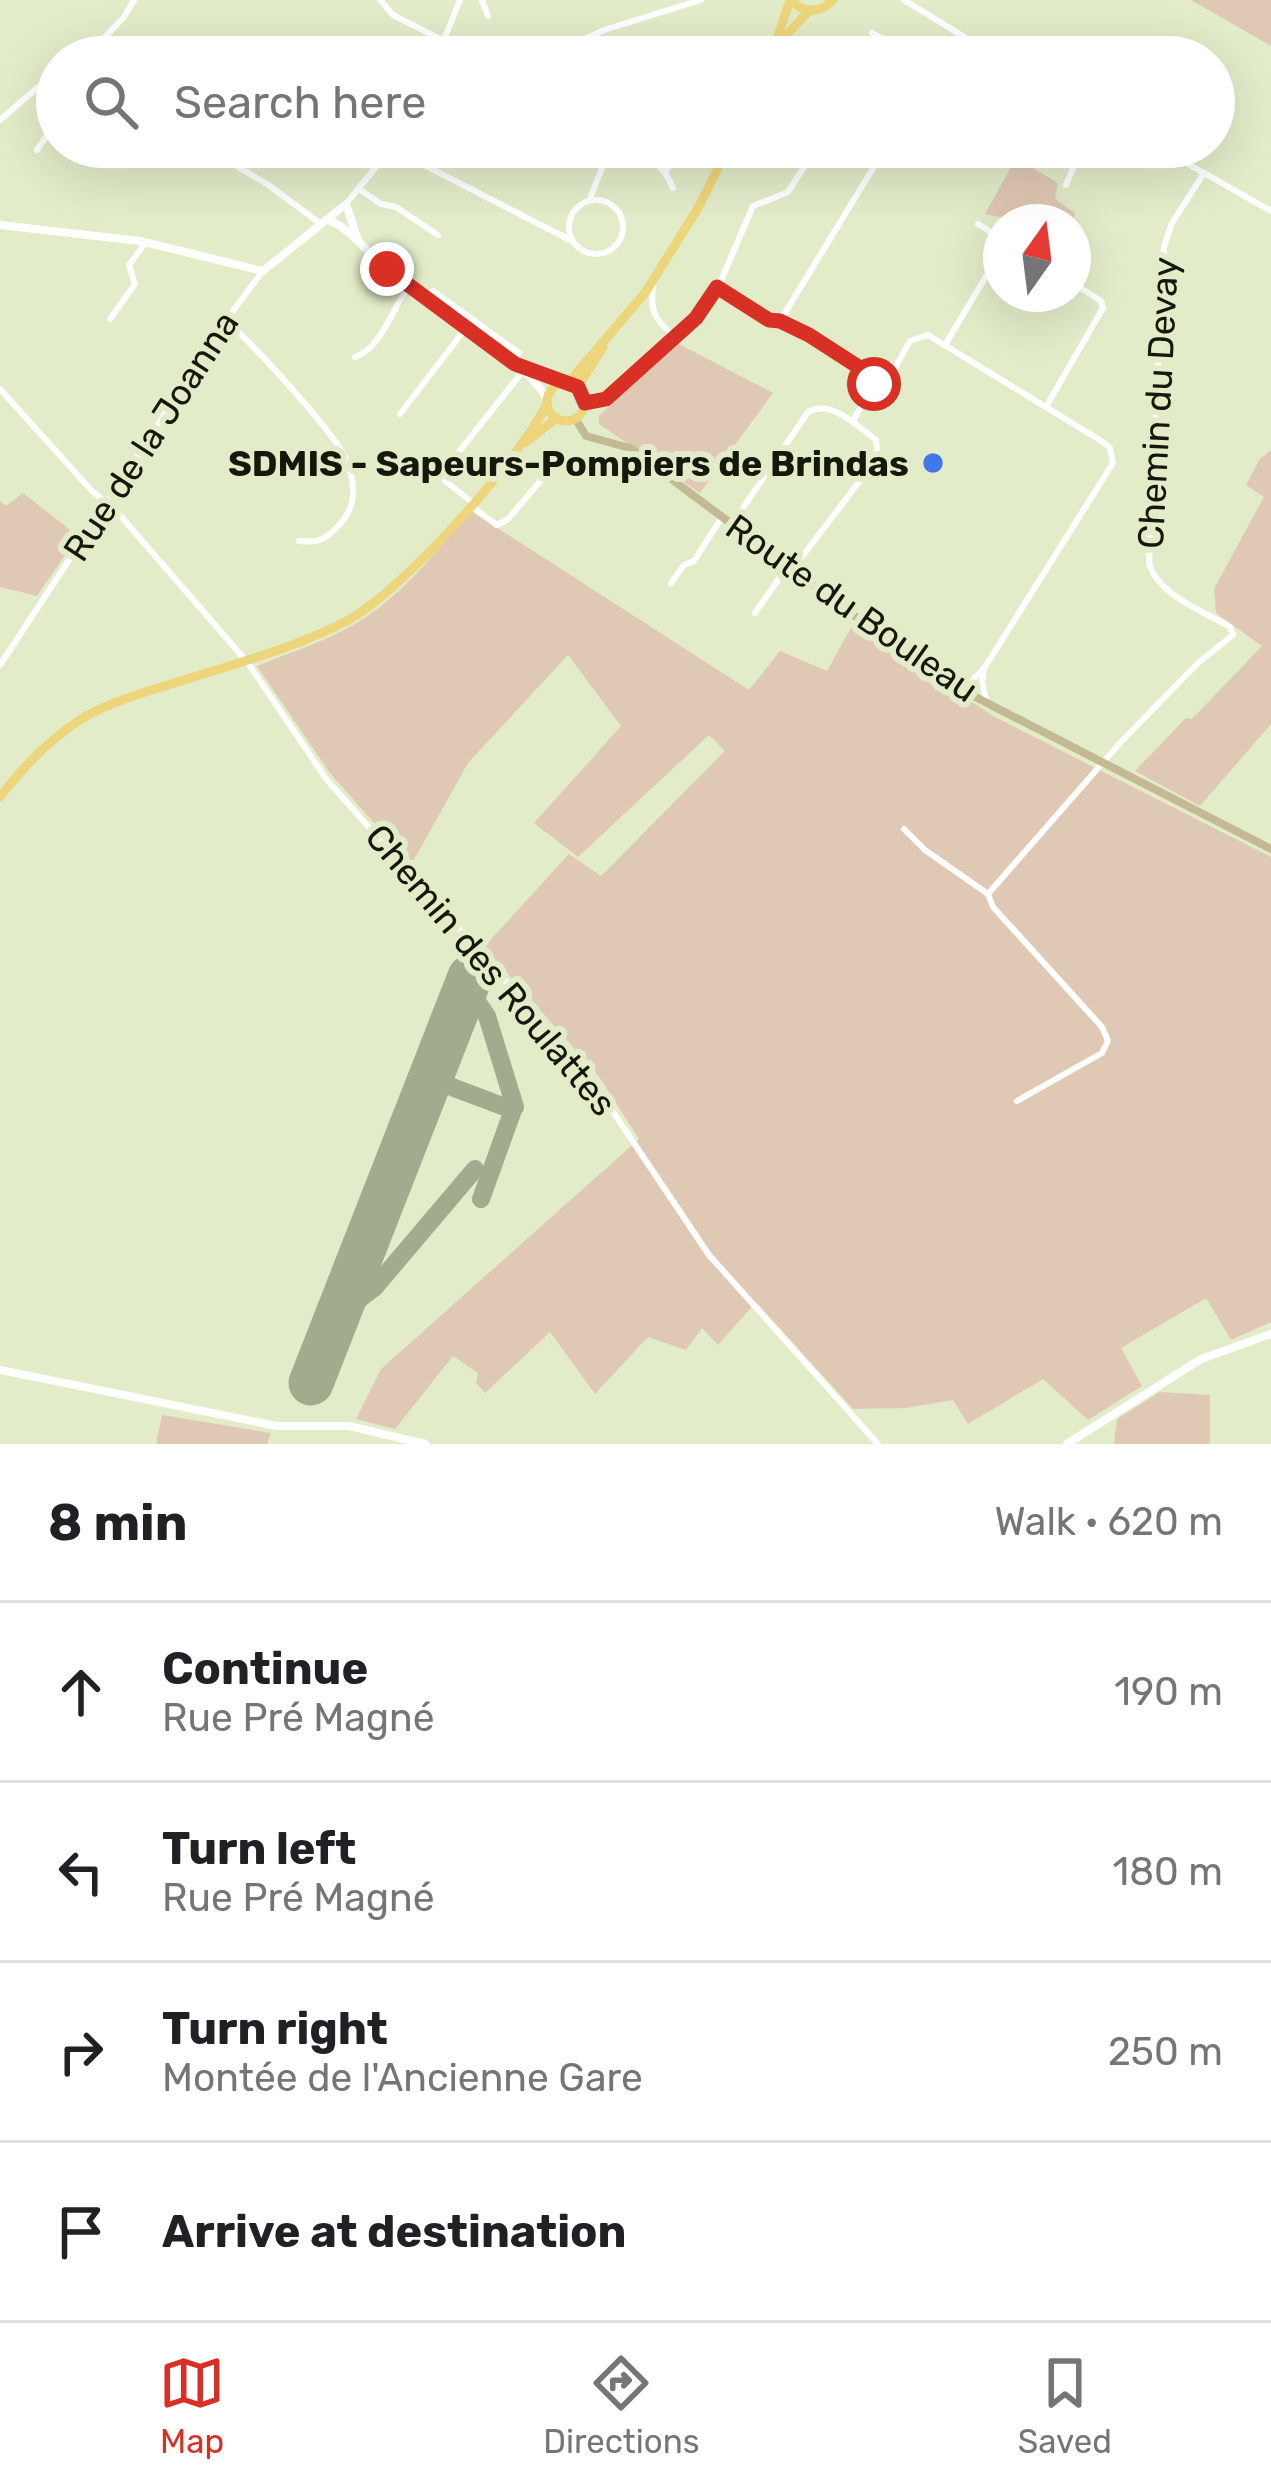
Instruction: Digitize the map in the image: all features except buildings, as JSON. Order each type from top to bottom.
[{"type":"main road","points":[[778,36],[790,0],[809,10],[824,8],[833,0]]},
{"type":"main road","points":[[787,36],[809,10]]},
{"type":"main road","points":[[0,797],[48,743],[81,719],[120,700],[304,640],[361,613],[408,574],[512,454],[553,388],[570,384],[653,280],[718,168]]},
{"type":"main road","points":[[512,454],[556,418],[575,418],[585,403],[570,384]]},
{"type":"main road","points":[[547,401],[556,418]]},
{"type":"main road","name":"Route du Bouleau","points":[[575,418],[586,436],[630,448],[908,656],[962,691],[1271,849]]},
{"type":"street","points":[[106,36],[134,0]]},
{"type":"street","points":[[380,0],[386,10],[435,36]]},
{"type":"street","points":[[444,36],[460,0]]},
{"type":"street","points":[[482,0],[488,16]]},
{"type":"street","points":[[591,36],[701,0]]},
{"type":"street","points":[[904,0],[963,36]]},
{"type":"street","points":[[872,33],[878,36]]},
{"type":"street","points":[[0,120],[36,89]]},
{"type":"street","points":[[240,168],[324,222],[346,229],[409,286],[519,368],[547,401]]},
{"type":"street","points":[[343,206],[376,168]]},
{"type":"street","points":[[428,168],[596,255],[620,242],[623,224],[607,202],[589,201]]},
{"type":"street","points":[[572,241],[571,217],[589,201],[602,168]]},
{"type":"street","points":[[662,168],[673,188]]},
{"type":"street","points":[[585,403],[606,399],[696,318],[717,287],[753,206],[788,192],[803,168]]},
{"type":"street","points":[[780,321],[873,168]]},
{"type":"street","points":[[1066,185],[1073,168]]},
{"type":"street","points":[[1195,168],[1271,211]]},
{"type":"street","name":"Chemin du Devay","points":[[1104,761],[1198,663],[1233,635],[1230,627],[1154,580],[1149,564],[1164,247],[1172,224],[1204,173]]},
{"type":"street","points":[[359,189],[437,235]]},
{"type":"street","points":[[343,206],[346,229]]},
{"type":"street","points":[[343,206],[358,240]]},
{"type":"street","name":"Rue de la Joanna","points":[[0,665],[226,320],[263,271],[343,206]]},
{"type":"street","points":[[978,224],[983,227]]},
{"type":"street","points":[[0,225],[146,242],[263,271]]},
{"type":"street","points":[[110,319],[135,284],[129,265],[146,242]]},
{"type":"street","points":[[653,280],[650,310],[675,337]]},
{"type":"street","points":[[945,345],[983,281]]},
{"type":"street","points":[[355,357],[376,344],[409,286]]},
{"type":"street","points":[[717,287],[871,375],[874,384]]},
{"type":"street","points":[[424,296],[433,291],[519,353]]},
{"type":"street","points":[[1046,407],[1103,308],[1091,295]]},
{"type":"street","points":[[226,320],[347,460],[354,502],[350,513],[325,539],[298,541]]},
{"type":"street","points":[[400,414],[466,328]]},
{"type":"street","points":[[853,422],[874,384],[891,375],[915,336],[928,335],[1110,448],[1113,463],[985,667],[962,691]]},
{"type":"street","points":[[519,368],[570,384]]},
{"type":"street","points":[[519,368],[442,473],[445,482],[497,525],[508,519],[548,471]]},
{"type":"street","name":"Chemin des Roulattes","points":[[0,389],[245,660],[327,780],[590,1076],[709,1255],[878,1444]]},
{"type":"street","points":[[732,524],[808,412],[818,406],[830,408],[877,440],[878,457],[754,613]]},
{"type":"street","points":[[671,583],[694,560],[722,518]]},
{"type":"street","points":[[985,667],[982,682],[987,704]]},
{"type":"street","points":[[988,894],[1104,761]]},
{"type":"street","points":[[904,829],[925,850],[988,894],[993,907],[1102,1027],[1108,1041],[1102,1053],[1018,1102]]},
{"type":"street","points":[[1067,1444],[1201,1359],[1271,1334]]},
{"type":"street","points":[[0,1370],[231,1418],[277,1426],[349,1426],[425,1444]]},
{"type":"shaded area","points":[[1191,0],[1271,0],[1271,46]]},
{"type":"shaded area","points":[[1010,168],[1033,168],[1058,183],[1055,199],[1062,204],[991,204]]},
{"type":"shaded area","points":[[675,342],[773,393],[700,493],[599,424],[599,416]]},
{"type":"shaded area","points":[[1271,450],[1271,724],[1200,806],[1135,771],[1262,646],[1216,613],[1214,589],[1264,497],[1246,485],[1259,460]]},
{"type":"shaded area","points":[[23,493],[78,536],[37,596],[0,587],[0,501],[6,506]]},
{"type":"shaded area","points":[[471,511],[749,690],[780,651],[827,671],[854,622],[993,716],[1271,857],[1271,1322],[1231,1340],[1206,1298],[1121,1348],[1142,1386],[1088,1420],[1043,1379],[968,1424],[953,1400],[906,1408],[853,1409],[756,1302],[718,1345],[702,1328],[686,1350],[648,1337],[595,1394],[550,1332],[485,1393],[476,1383],[478,1373],[453,1356],[395,1429],[356,1419],[381,1369],[639,1139],[598,1075],[484,947],[569,854],[601,876],[725,751],[709,735],[578,857],[534,823],[621,726],[568,655],[468,763],[411,865],[330,773],[257,666],[365,618],[414,576]]},
{"type":"shaded area","points":[[1160,1392],[1210,1395],[1210,1444],[1114,1444],[1117,1419]]},
{"type":"shaded area","points":[[162,1415],[271,1433],[267,1444],[156,1444]]},
{"type":"taxiway","points":[[466,985],[487,1016],[515,1107]]},
{"type":"taxiway","points":[[428,1078],[513,1110],[481,1199]]},
{"type":"taxiway","points":[[336,1317],[375,1287],[475,1169]]},
{"type":"runway","points":[[311,1383],[470,977]]},
{"type":"place","name":"SDMIS - Sapeurs-Pompiers de Brindas","points":[[933,463]]},
{"type":"route","points":[[387,269],[515,364],[578,387],[585,403],[606,399],[696,318],[717,287],[769,320],[809,335],[871,375],[874,384]]}]
